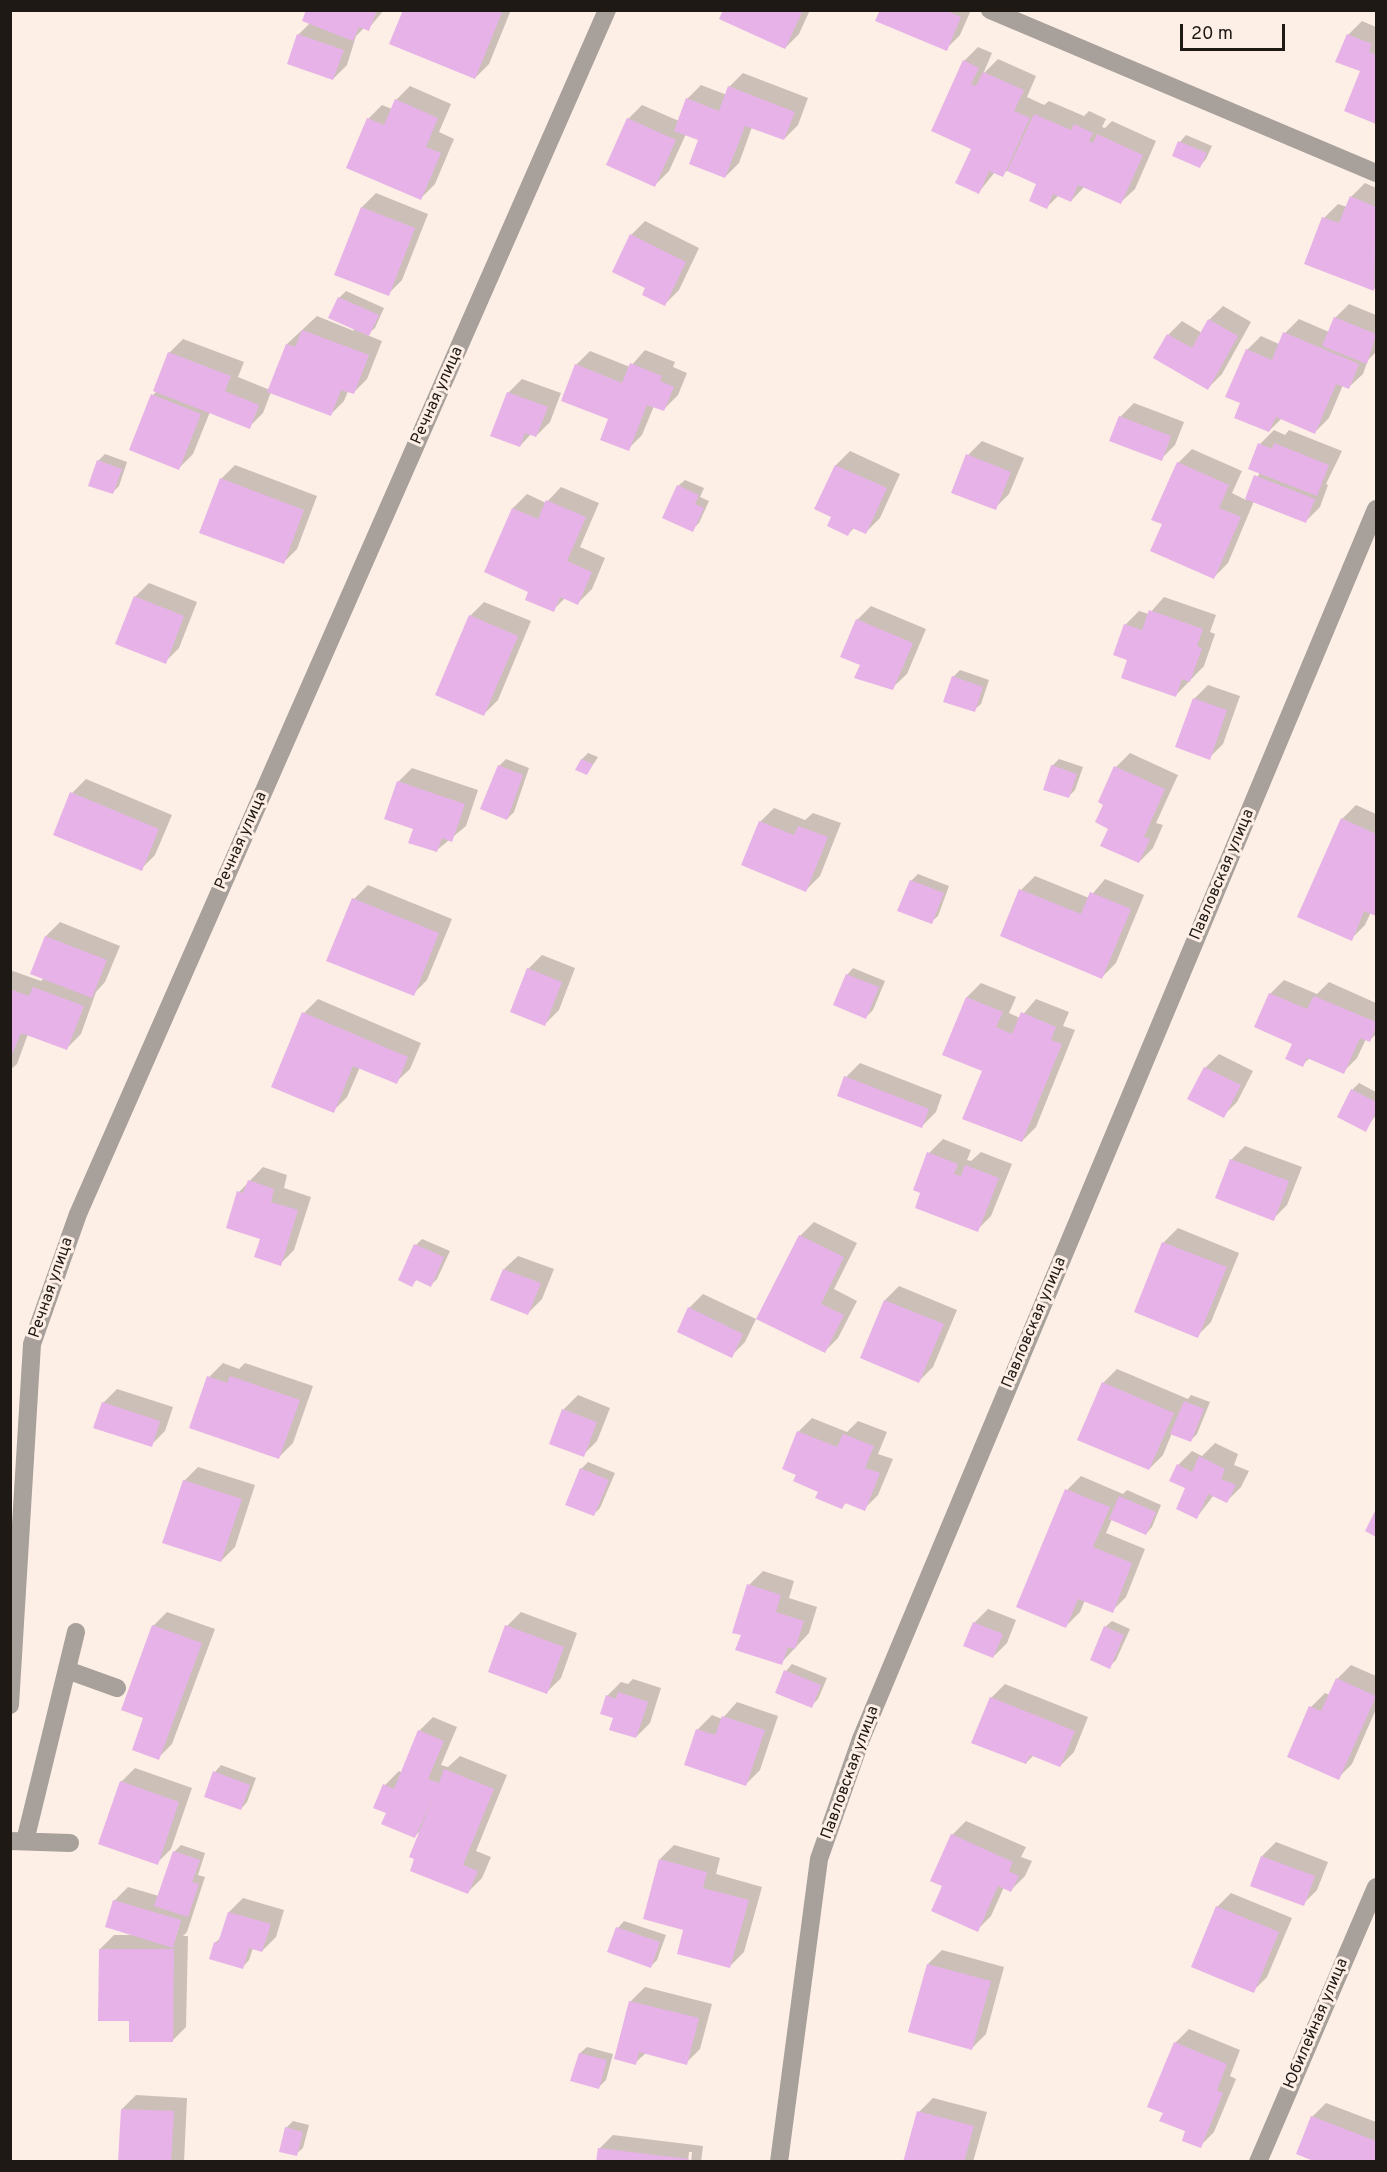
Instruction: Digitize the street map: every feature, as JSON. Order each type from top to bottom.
[{"type":"street","name":"Речная улица","points":[[10,1705],[32,1344],[70,1236],[607,10]]},
{"type":"street","points":[[990,10],[1377,173]]},
{"type":"street","name":"Павловская улица","points":[[779,2162],[819,1858],[861,1739],[1377,509]]},
{"type":"street","points":[[70,1843],[18,1841],[76,1632]]},
{"type":"street","points":[[67,1670],[117,1688]]},
{"type":"street","name":"Юбилейная улица","points":[[1258,2162],[1377,1887]]},
{"type":"building","points":[[306,10],[377,10],[369,31],[359,27],[353,41],[302,21]]},
{"type":"building","points":[[403,10],[503,10],[475,79],[389,44]]},
{"type":"building","points":[[723,10],[803,10],[785,49],[719,19]]},
{"type":"building","points":[[880,10],[945,10],[961,17],[947,51],[875,21]]},
{"type":"building","points":[[297,34],[344,50],[333,80],[287,64]]},
{"type":"building","points":[[1347,34],[1372,44],[1369,52],[1376,55],[1376,124],[1344,111],[1360,71],[1335,62]]},
{"type":"building","points":[[963,60],[979,68],[971,84],[976,86],[983,72],[1024,90],[1014,111],[1030,118],[1003,177],[989,171],[979,194],[955,183],[971,149],[931,131]]},
{"type":"building","points":[[728,86],[795,112],[784,140],[745,126],[725,178],[689,164],[698,140],[674,131],[686,98],[719,111]]},
{"type":"building","points":[[395,99],[438,118],[426,147],[441,153],[421,200],[346,168],[367,118],[384,125]]},
{"type":"building","points":[[1034,114],[1071,130],[1074,124],[1093,133],[1089,141],[1093,143],[1097,134],[1143,155],[1121,204],[1078,185],[1071,202],[1053,194],[1047,209],[1029,201],[1036,184],[1007,171]]},
{"type":"building","points":[[627,118],[676,140],[655,187],[606,165]]},
{"type":"building","points":[[1178,141],[1207,153],[1200,168],[1172,156]]},
{"type":"building","points":[[1350,196],[1376,207],[1374,291],[1304,264],[1322,217],[1339,223]]},
{"type":"building","points":[[361,207],[415,228],[389,296],[334,275]]},
{"type":"building","points":[[630,234],[686,262],[665,306],[642,295],[645,288],[612,272]]},
{"type":"building","points":[[338,297],[379,315],[369,336],[328,318]]},
{"type":"building","points":[[1334,317],[1376,334],[1367,364],[1322,346]]},
{"type":"building","points":[[1208,319],[1238,336],[1208,390],[1153,358],[1167,334],[1192,348]]},
{"type":"building","points":[[302,330],[369,355],[354,394],[341,390],[331,416],[267,392],[286,344],[295,347]]},
{"type":"building","points":[[1283,332],[1359,364],[1349,389],[1336,384],[1315,434],[1276,417],[1269,432],[1234,418],[1240,403],[1225,397],[1246,349],[1272,360]]},
{"type":"building","points":[[168,352],[231,376],[225,391],[259,405],[250,429],[153,391]]},
{"type":"building","points":[[630,363],[662,376],[660,381],[674,387],[664,411],[647,405],[629,451],[600,440],[608,419],[561,401],[575,364],[622,383]]},
{"type":"building","points":[[507,392],[548,407],[536,437],[525,433],[520,447],[490,436]]},
{"type":"building","points":[[151,394],[201,414],[179,470],[129,450]]},
{"type":"building","points":[[1119,416],[1171,436],[1162,461],[1109,441]]},
{"type":"building","points":[[1258,443],[1272,449],[1274,443],[1329,465],[1317,496],[1248,469]]},
{"type":"building","points":[[966,454],[1011,472],[996,510],[951,493]]},
{"type":"building","points":[[97,460],[122,469],[113,494],[88,486]]},
{"type":"building","points":[[1177,462],[1229,485],[1219,508],[1241,517],[1214,579],[1150,551],[1162,524],[1151,520]]},
{"type":"building","points":[[835,465],[887,488],[866,534],[852,528],[848,536],[827,526],[831,517],[814,509]]},
{"type":"building","points":[[1254,475],[1315,499],[1306,523],[1245,499]]},
{"type":"building","points":[[220,478],[304,510],[284,564],[199,533]]},
{"type":"building","points":[[677,485],[699,495],[695,504],[704,508],[693,532],[662,518]]},
{"type":"building","points":[[546,500],[586,517],[567,561],[592,572],[578,605],[560,597],[554,612],[525,600],[528,592],[484,572],[512,508],[538,519]]},
{"type":"building","points":[[134,596],[184,616],[166,664],[115,644]]},
{"type":"building","points":[[1149,610],[1203,629],[1197,646],[1202,648],[1190,682],[1182,679],[1176,697],[1121,678],[1127,660],[1113,655],[1124,624],[1142,630]]},
{"type":"building","points":[[469,615],[518,636],[484,716],[435,695]]},
{"type":"building","points":[[856,619],[913,643],[893,690],[854,678],[860,665],[840,657]]},
{"type":"building","points":[[952,676],[983,687],[975,712],[943,702]]},
{"type":"building","points":[[1193,698],[1227,710],[1210,760],[1175,747]]},
{"type":"building","points":[[581,759],[593,764],[587,775],[575,770]]},
{"type":"building","points":[[498,765],[523,775],[507,820],[480,809]]},
{"type":"building","points":[[1051,765],[1077,774],[1069,798],[1043,790]]},
{"type":"building","points":[[1114,766],[1165,789],[1144,837],[1150,839],[1139,863],[1100,846],[1108,829],[1095,822],[1103,805],[1098,802]]},
{"type":"building","points":[[397,781],[465,804],[452,842],[442,838],[437,852],[408,843],[413,829],[384,819]]},
{"type":"building","points":[[70,792],[159,829],[142,871],[53,835]]},
{"type":"building","points":[[1341,818],[1376,834],[1376,916],[1364,911],[1352,941],[1297,917]]},
{"type":"building","points":[[759,821],[794,835],[798,826],[828,837],[806,892],[741,865]]},
{"type":"building","points":[[910,880],[944,893],[932,924],[897,911]]},
{"type":"building","points":[[1019,889],[1081,914],[1090,892],[1131,909],[1102,979],[1000,936]]},
{"type":"building","points":[[352,898],[439,933],[414,996],[326,961]]},
{"type":"building","points":[[45,936],[107,960],[92,998],[30,974]]},
{"type":"building","points":[[527,968],[562,982],[545,1026],[510,1012]]},
{"type":"building","points":[[846,974],[879,987],[866,1019],[833,1005]]},
{"type":"building","points":[[33,987],[84,1006],[67,1050],[21,1033],[10,1059],[10,989],[29,996]]},
{"type":"building","points":[[1269,993],[1307,1009],[1314,996],[1376,1022],[1376,1027],[1370,1042],[1360,1038],[1344,1074],[1307,1058],[1303,1067],[1285,1059],[1292,1044],[1254,1027]]},
{"type":"building","points":[[966,997],[1003,1012],[996,1027],[1012,1034],[1021,1012],[1056,1027],[1051,1040],[1062,1044],[1022,1142],[962,1119],[982,1071],[942,1055]]},
{"type":"building","points":[[302,1012],[408,1057],[397,1084],[353,1066],[334,1113],[271,1087]]},
{"type":"building","points":[[1204,1067],[1241,1085],[1224,1118],[1187,1099]]},
{"type":"building","points":[[844,1076],[929,1109],[922,1128],[837,1096]]},
{"type":"building","points":[[1351,1089],[1376,1102],[1376,1112],[1366,1132],[1337,1117]]},
{"type":"building","points":[[927,1152],[958,1164],[954,1174],[961,1176],[965,1165],[999,1178],[978,1232],[915,1208],[920,1193],[913,1190]]},
{"type":"building","points":[[1230,1159],[1289,1181],[1274,1221],[1215,1198]]},
{"type":"building","points":[[248,1180],[274,1189],[271,1202],[298,1210],[281,1266],[254,1257],[260,1239],[226,1228],[237,1191],[243,1193]]},
{"type":"building","points":[[799,1235],[844,1257],[821,1304],[844,1315],[825,1353],[756,1319]]},
{"type":"building","points":[[1162,1242],[1227,1267],[1198,1338],[1134,1312]]},
{"type":"building","points":[[414,1244],[444,1257],[431,1287],[416,1280],[412,1287],[398,1280]]},
{"type":"building","points":[[503,1269],[541,1283],[528,1315],[490,1300]]},
{"type":"building","points":[[884,1300],[944,1324],[919,1383],[860,1358]]},
{"type":"building","points":[[688,1307],[743,1334],[732,1358],[677,1332]]},
{"type":"building","points":[[207,1376],[227,1383],[230,1376],[300,1400],[279,1459],[189,1428]]},
{"type":"building","points":[[1102,1382],[1174,1413],[1149,1470],[1077,1440]]},
{"type":"building","points":[[1184,1401],[1204,1409],[1191,1442],[1170,1434]]},
{"type":"building","points":[[102,1402],[160,1421],[152,1447],[93,1428]]},
{"type":"building","points":[[562,1409],[597,1422],[584,1457],[549,1444]]},
{"type":"building","points":[[797,1431],[837,1447],[843,1434],[874,1446],[865,1468],[880,1473],[865,1511],[845,1503],[842,1509],[815,1498],[818,1492],[793,1481],[796,1475],[782,1469]]},
{"type":"building","points":[[1199,1456],[1225,1469],[1221,1479],[1236,1485],[1227,1503],[1208,1494],[1197,1519],[1176,1509],[1185,1488],[1169,1481],[1177,1464],[1192,1472]]},
{"type":"building","points":[[580,1468],[609,1480],[594,1516],[565,1505]]},
{"type":"building","points":[[183,1480],[242,1499],[221,1562],[162,1543]]},
{"type":"building","points":[[1065,1489],[1110,1507],[1093,1547],[1132,1563],[1113,1613],[1078,1599],[1066,1628],[1016,1607]]},
{"type":"building","points":[[1119,1496],[1156,1512],[1146,1535],[1109,1519]]},
{"type":"building","points":[[1376,1509],[1376,1537],[1365,1531]]},
{"type":"building","points":[[747,1584],[781,1595],[776,1612],[804,1621],[795,1649],[788,1647],[782,1665],[735,1650],[741,1635],[732,1633]]},
{"type":"building","points":[[973,1622],[1003,1634],[993,1658],[963,1646]]},
{"type":"building","points":[[152,1625],[202,1643],[159,1760],[132,1750],[143,1718],[121,1710]]},
{"type":"building","points":[[505,1625],[564,1647],[547,1694],[488,1672]]},
{"type":"building","points":[[1104,1626],[1124,1635],[1110,1669],[1090,1660]]},
{"type":"building","points":[[784,1670],[821,1685],[812,1708],[775,1693]]},
{"type":"building","points":[[1336,1678],[1376,1696],[1339,1780],[1287,1757],[1309,1706],[1321,1711]]},
{"type":"building","points":[[618,1692],[648,1702],[636,1738],[609,1730],[613,1718],[600,1714],[606,1695],[616,1699]]},
{"type":"building","points":[[990,1697],[1075,1731],[1060,1767],[1030,1755],[1026,1764],[971,1743]]},
{"type":"building","points":[[722,1716],[765,1730],[746,1786],[684,1765],[696,1729],[715,1735]]},
{"type":"building","points":[[418,1730],[444,1741],[428,1779],[439,1783],[444,1769],[494,1789],[463,1865],[478,1871],[468,1894],[410,1871],[414,1859],[409,1857],[433,1798],[415,1838],[381,1824],[386,1813],[373,1808],[383,1784],[394,1789]]},
{"type":"building","points":[[213,1771],[250,1785],[241,1810],[204,1797]]},
{"type":"building","points":[[120,1781],[179,1802],[158,1865],[98,1844]]},
{"type":"building","points":[[951,1834],[1013,1862],[1009,1871],[1019,1876],[1011,1892],[998,1886],[978,1932],[931,1911],[942,1886],[930,1881]]},
{"type":"building","points":[[173,1851],[200,1860],[192,1882],[199,1884],[188,1917],[154,1906]]},
{"type":"building","points":[[1261,1856],[1315,1876],[1304,1906],[1250,1886]]},
{"type":"building","points":[[659,1859],[707,1872],[703,1888],[749,1900],[730,1968],[677,1954],[683,1930],[643,1919]]},
{"type":"building","points":[[113,1900],[181,1920],[173,1948],[105,1927]]},
{"type":"building","points":[[1216,1906],[1279,1932],[1254,1993],[1191,1967]]},
{"type":"building","points":[[228,1912],[271,1924],[262,1952],[249,1948],[243,1969],[209,1959],[214,1942],[218,1943]]},
{"type":"building","points":[[616,1927],[660,1942],[651,1968],[607,1952]]},
{"type":"building","points":[[99,1949],[174,1949],[173,2042],[129,2042],[129,2021],[98,2021]]},
{"type":"building","points":[[927,1964],[991,1981],[972,2050],[908,2032]]},
{"type":"building","points":[[629,2001],[699,2018],[687,2065],[639,2052],[636,2065],[614,2059]]},
{"type":"building","points":[[1174,2042],[1227,2064],[1217,2090],[1223,2093],[1201,2148],[1182,2141],[1185,2131],[1159,2121],[1163,2113],[1147,2107]]},
{"type":"building","points":[[579,2053],[607,2060],[599,2089],[570,2081]]},
{"type":"building","points":[[121,2109],[174,2111],[171,2162],[118,2162]]},
{"type":"building","points":[[917,2111],[974,2126],[964,2162],[903,2162]]},
{"type":"building","points":[[1311,2116],[1376,2141],[1376,2162],[1316,2162],[1296,2154]]},
{"type":"building","points":[[285,2127],[303,2132],[297,2156],[279,2152]]},
{"type":"building","points":[[598,2148],[689,2159],[689,2162],[596,2162]]}]
